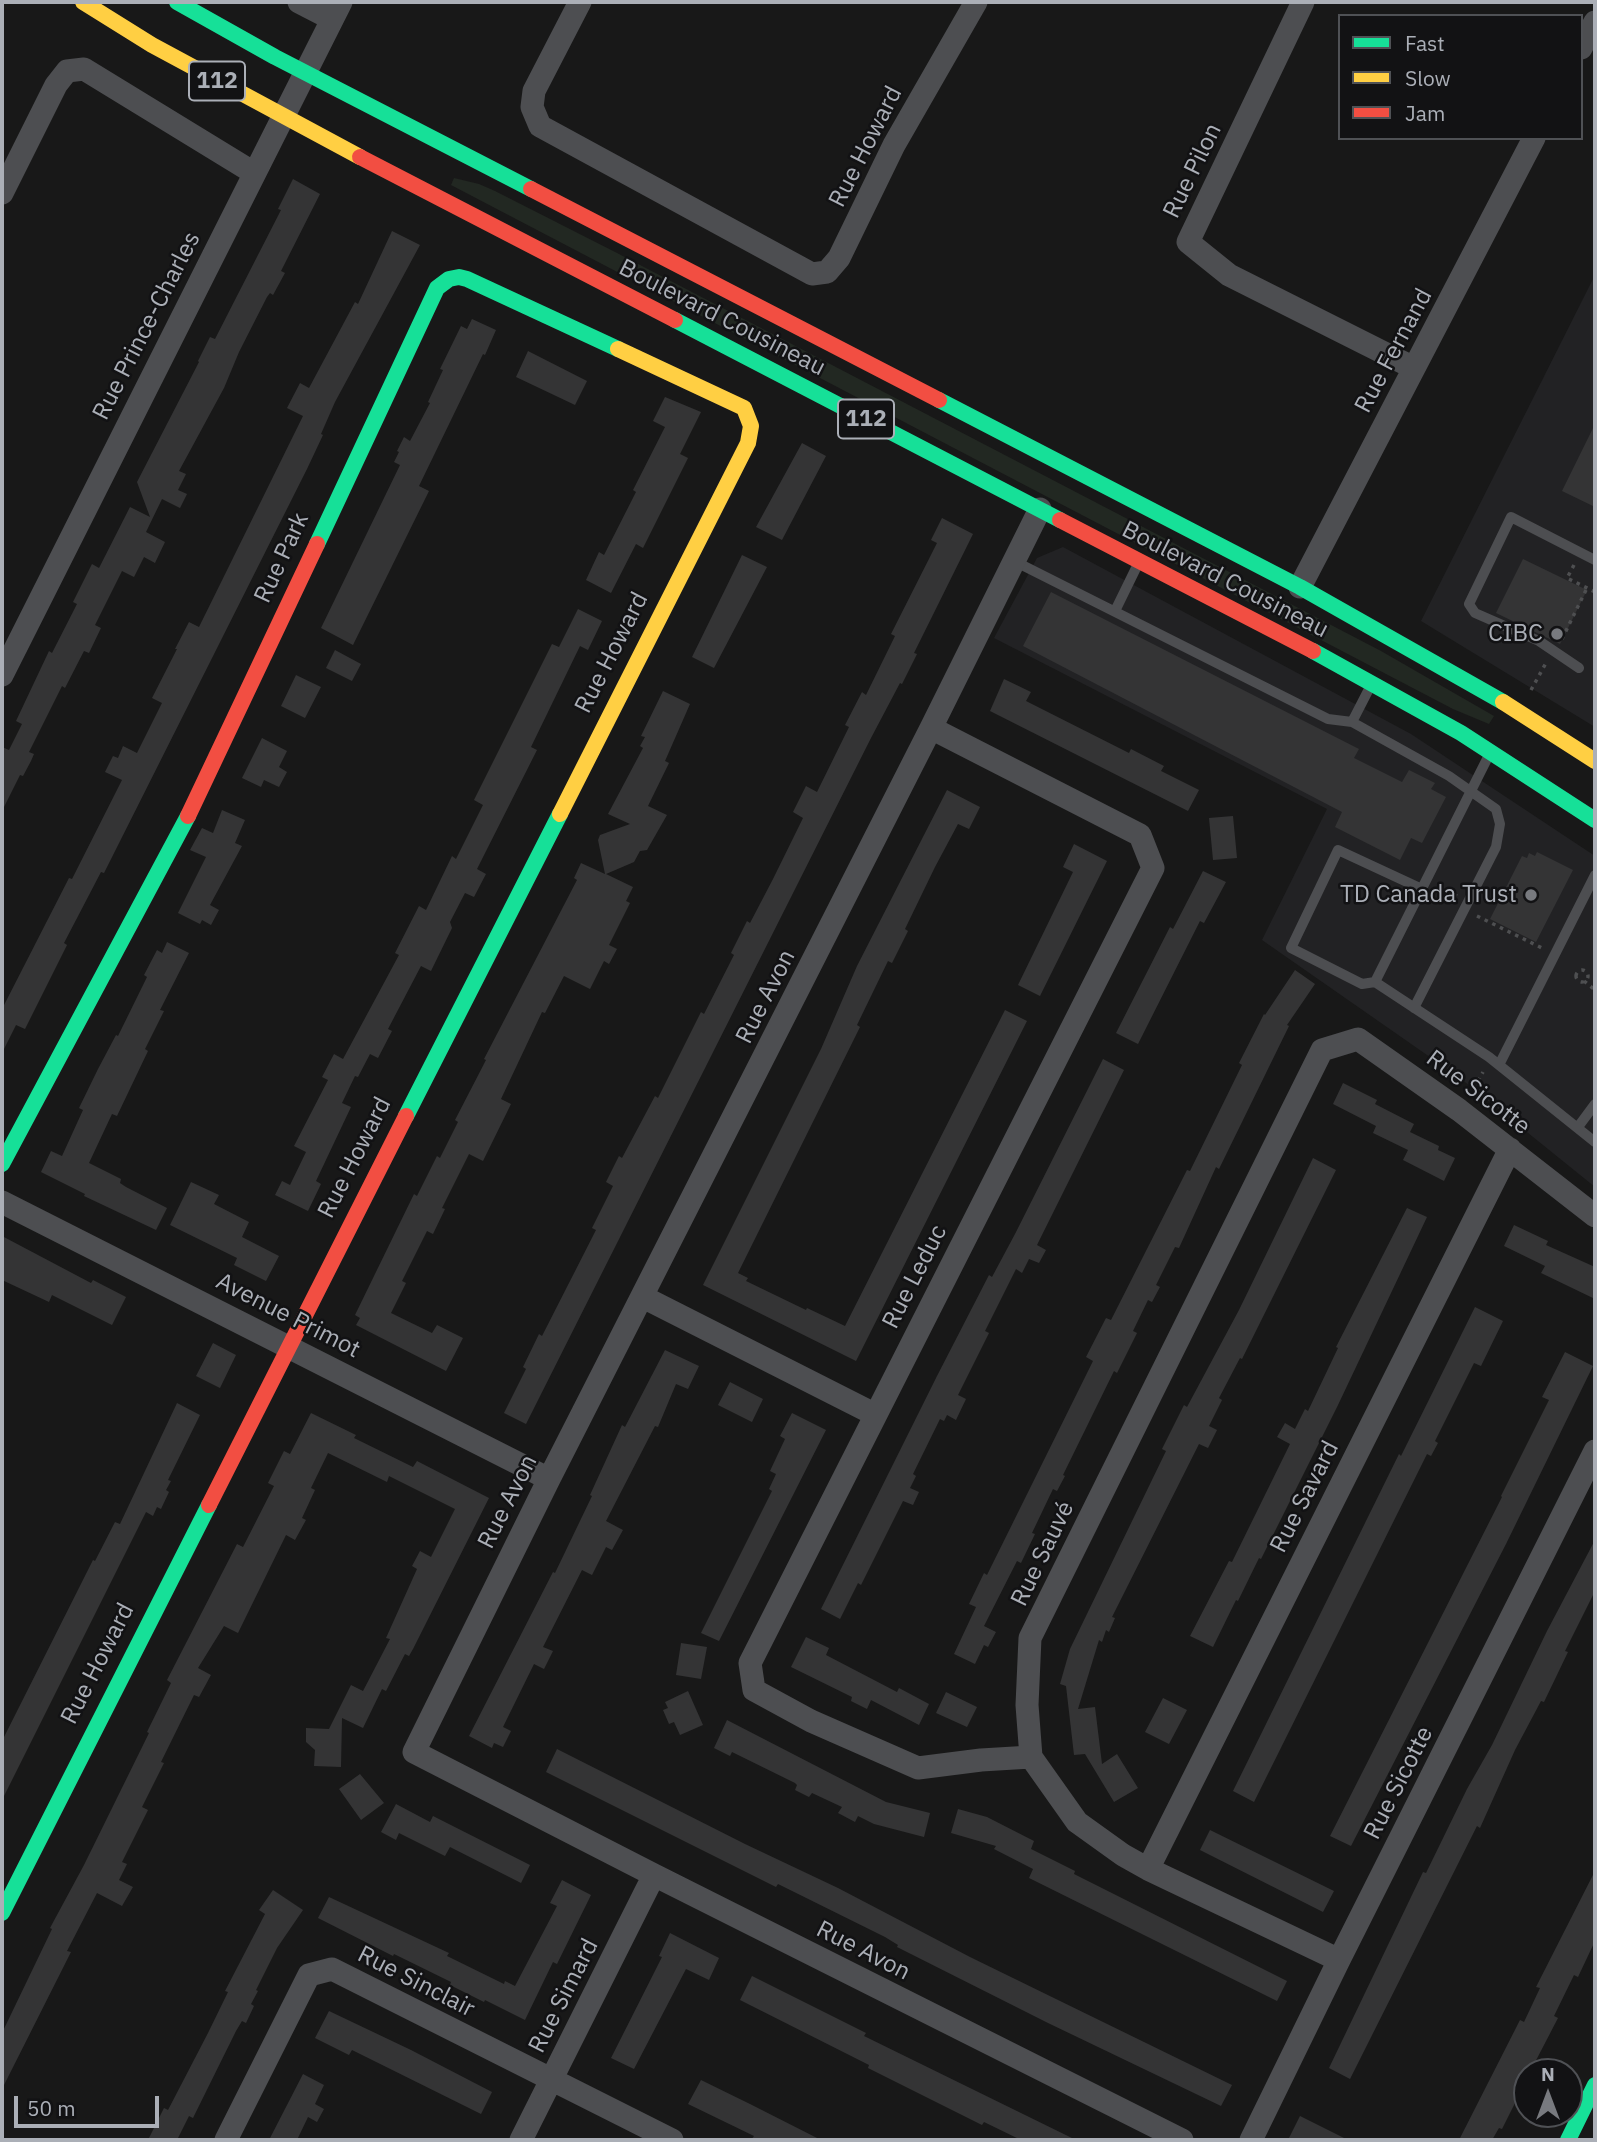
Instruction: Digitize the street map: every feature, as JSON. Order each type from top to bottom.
[{"type":"main road","name":"Boulevard Cousineau","points":[[83,2],[152,45],[283,116],[1372,682],[1491,752],[1595,820]]},
{"type":"main road","name":"Boulevard Cousineau","points":[[177,2],[305,72],[1300,587],[1489,693],[1595,761]]},
{"type":"main road","name":"Rue Park","points":[[2,1164],[200,793],[437,288],[449,279],[467,279],[744,408],[751,426]]},
{"type":"main road","name":"Rue Howard","points":[[2,1913],[748,443],[751,426]]},
{"type":"main road","points":[[1568,2140],[1595,2085]]},
{"type":"street","points":[[299,2],[336,10]]},
{"type":"street","name":"Rue Howard","points":[[580,2],[534,91],[532,107],[540,126],[812,274],[827,271],[839,258],[894,145],[976,2]]},
{"type":"street","name":"Rue Pilon","points":[[1303,2],[1188,242],[1229,275],[1414,368]]},
{"type":"street","name":"Rue Prince-Charles","points":[[2,675],[336,10]]},
{"type":"street","points":[[1583,44],[1595,22]]},
{"type":"street","points":[[2,193],[56,85],[67,71],[84,69],[254,173]]},
{"type":"street","name":"Rue Fernand","points":[[1300,587],[1533,140]]},
{"type":"street","name":"Rue Avon","points":[[1040,509],[931,729],[549,1479],[414,1752],[1182,2140]]},
{"type":"street","name":"Rue Leduc","points":[[931,729],[1140,835],[1153,868],[750,1663],[754,1690],[811,1721],[918,1768],[1031,1757]]},
{"type":"street","name":"Rue Sicotte","points":[[1322,1050],[1358,1039],[1459,1110],[1595,1216]]},
{"type":"street","name":"Rue Sauvé","points":[[1031,1757],[1027,1704],[1030,1639],[1322,1050]]},
{"type":"street","name":"Rue Savard","points":[[1148,1869],[1510,1149]]},
{"type":"street","name":"Avenue Primot","points":[[2,1202],[549,1479]]},
{"type":"street","points":[[643,1297],[874,1414]]},
{"type":"street","name":"Rue Sicotte","points":[[1251,2140],[1595,1451]]},
{"type":"street","points":[[1031,1757],[1077,1822],[1123,1855],[1339,1960]]},
{"type":"street","name":"Rue Simard","points":[[521,2140],[653,1875]]},
{"type":"street","name":"Rue Sinclair","points":[[226,2140],[309,1975],[332,1969],[672,2140]]},
{"type":"lane","points":[[1579,668],[1539,641],[1475,613],[1469,604],[1511,517],[1595,560]]},
{"type":"lane","points":[[1014,561],[1328,719],[1352,722],[1450,776],[1487,801],[1499,813],[1496,847],[1414,1007]]},
{"type":"lane","points":[[1115,611],[1139,561]]},
{"type":"lane","points":[[1352,722],[1372,682]]},
{"type":"lane","points":[[1375,982],[1491,752]]},
{"type":"lane","points":[[1422,889],[1338,850],[1291,948],[1362,984],[1375,982],[1499,1065],[1595,1142]]},
{"type":"lane","points":[[1499,1065],[1595,875]]},
{"type":"lane","points":[[1578,1127],[1595,1104]]},
{"type":"path","points":[[1567,578],[1595,592]]},
{"type":"path","points":[[1560,644],[1587,588]]},
{"type":"path","points":[[1528,696],[1550,655]]},
{"type":"path","points":[[1437,886],[1459,897]]},
{"type":"path","points":[[1474,914],[1544,949]]},
{"type":"path","points":[[1584,981],[1588,977],[1586,972],[1580,970],[1574,974],[1577,980],[1584,981],[1595,990]]},
{"type":"path","points":[[1467,1099],[1481,1079],[1484,1066]]},
{"type":"shaded area","points":[[454,178],[495,191],[617,253],[1381,651],[1494,716],[1489,724],[1453,709],[451,185]]},
{"type":"shaded area","points":[[1595,275],[1595,727],[1421,621]]},
{"type":"shaded area","points":[[1063,547],[1411,734],[1595,856],[1595,1187],[1460,1078],[1262,940],[1327,809],[994,638],[1037,558]]},
{"type":"building","points":[[293,179],[320,194],[281,271],[285,273],[273,295],[270,293],[267,297],[224,388],[179,471],[186,474],[178,490],[187,494],[180,508],[162,499],[146,532],[165,542],[155,563],[144,557],[134,577],[122,571],[95,625],[101,628],[89,653],[84,651],[65,688],[62,686],[29,752],[34,754],[31,761],[23,776],[20,775],[2,811],[2,747],[9,750],[22,724],[16,721],[49,651],[52,653],[77,604],[73,602],[92,564],[99,568],[130,507],[150,517],[137,482],[210,337],[215,339],[281,210],[278,209]]},
{"type":"building","points":[[392,231],[420,245],[335,402],[307,469],[104,873],[101,872],[64,943],[67,945],[25,1029],[16,1025],[2,1053],[2,1009],[122,780],[105,772],[113,756],[118,758],[123,746],[137,753],[162,703],[152,698],[175,649],[189,622],[199,627],[303,416],[287,408],[300,383],[309,388],[355,302],[358,304]]},
{"type":"building","points":[[472,319],[496,330],[419,486],[429,491],[353,645],[321,628],[400,465],[394,462],[399,452],[397,451],[404,437],[410,441],[430,403],[428,402],[443,370],[440,369],[461,326],[467,329]]},
{"type":"building","points":[[528,351],[587,381],[575,405],[516,377]]},
{"type":"building","points":[[665,397],[701,412],[680,454],[688,458],[643,548],[636,544],[611,593],[586,580],[599,552],[604,555],[665,427],[653,421]]},
{"type":"building","points":[[1595,424],[1595,507],[1562,491]]},
{"type":"building","points":[[802,443],[826,456],[782,540],[756,527]]},
{"type":"building","points":[[942,518],[973,534],[914,653],[917,654],[902,684],[900,683],[871,738],[526,1424],[504,1413],[526,1369],[523,1367],[539,1334],[542,1336],[596,1230],[592,1228],[613,1186],[606,1182],[655,1096],[658,1098],[701,1012],[704,1014],[734,955],[731,953],[747,921],[750,923],[773,879],[803,818],[793,812],[806,786],[817,792],[849,727],[845,725],[862,692],[866,695],[895,636],[891,634],[937,543],[931,540]]},
{"type":"building","points":[[742,555],[767,567],[714,668],[692,657]]},
{"type":"building","points":[[1523,559],[1587,590],[1560,644],[1496,613]]},
{"type":"building","points":[[1051,592],[1359,749],[1354,758],[1402,782],[1409,770],[1435,783],[1431,789],[1446,797],[1422,843],[1411,838],[1400,860],[1335,827],[1342,812],[1023,646]]},
{"type":"building","points":[[578,609],[602,621],[588,650],[580,646],[531,747],[537,750],[477,869],[486,874],[474,897],[465,893],[450,922],[452,928],[431,971],[421,966],[388,1029],[392,1031],[378,1058],[370,1054],[358,1077],[355,1076],[342,1103],[351,1107],[316,1181],[321,1184],[308,1211],[275,1195],[282,1181],[290,1185],[306,1152],[294,1146],[328,1080],[322,1077],[334,1054],[343,1059],[399,955],[395,953],[419,906],[426,910],[452,856],[456,859],[483,805],[474,800],[552,644],[559,647]]},
{"type":"building","points":[[335,650],[361,664],[352,681],[326,668]]},
{"type":"building","points":[[296,675],[321,687],[305,718],[281,706]]},
{"type":"building","points":[[1004,679],[1031,692],[1026,701],[1129,753],[1131,749],[1164,766],[1161,771],[1199,790],[1188,811],[990,711]]},
{"type":"building","points":[[663,691],[690,704],[665,761],[669,763],[648,806],[667,815],[647,850],[640,851],[634,862],[606,874],[633,887],[626,901],[630,903],[609,945],[617,949],[609,964],[604,961],[590,989],[564,976],[545,1013],[542,1012],[501,1099],[511,1104],[483,1161],[469,1154],[442,1208],[445,1209],[433,1234],[427,1231],[402,1281],[406,1283],[391,1313],[432,1333],[437,1325],[463,1338],[446,1371],[356,1325],[360,1318],[355,1315],[414,1194],[417,1196],[458,1122],[455,1120],[486,1060],[484,1059],[577,880],[574,878],[581,863],[605,874],[598,840],[600,835],[630,824],[608,814],[643,748],[640,746],[645,737],[641,736]]},
{"type":"building","points":[[262,738],[287,751],[279,767],[287,772],[279,787],[264,780],[261,787],[242,778]]},
{"type":"building","points":[[947,790],[980,807],[969,829],[958,824],[935,867],[905,929],[908,931],[892,963],[888,961],[857,1025],[860,1027],[738,1273],[748,1278],[746,1281],[845,1326],[1005,1010],[1027,1021],[856,1361],[703,1285],[821,1049],[857,966]]},
{"type":"building","points":[[222,810],[245,820],[235,843],[242,846],[210,905],[219,910],[211,925],[202,920],[200,924],[178,913],[206,857],[190,850],[202,828],[213,833]]},
{"type":"building","points":[[1233,816],[1237,858],[1213,860],[1209,818]]},
{"type":"building","points":[[1074,844],[1107,861],[1040,996],[1018,985],[1073,872],[1063,867]]},
{"type":"building","name":"TD Canada Trust","points":[[1537,852],[1573,870],[1536,942],[1490,919],[1522,856],[1527,858],[1529,853],[1535,856]]},
{"type":"building","points":[[1203,871],[1226,882],[1204,923],[1200,921],[1138,1044],[1116,1033],[1170,927],[1173,929]]},
{"type":"building","points":[[167,942],[189,953],[160,1010],[164,1011],[145,1049],[148,1051],[117,1116],[112,1114],[89,1163],[121,1179],[120,1183],[126,1187],[167,1208],[156,1230],[41,1172],[51,1151],[62,1156],[83,1110],[79,1108],[147,977],[144,975],[157,950],[162,953]]},
{"type":"building","points":[[1295,970],[1315,984],[1287,1025],[1289,1026],[1219,1169],[1216,1167],[1179,1248],[1175,1247],[1156,1285],[1160,1287],[1152,1302],[1148,1300],[1133,1331],[1137,1333],[1117,1373],[1114,1371],[1063,1475],[1065,1476],[1057,1491],[1053,1489],[1021,1563],[1017,1561],[984,1626],[996,1632],[988,1647],[984,1645],[975,1664],[954,1654],[976,1607],[969,1604],[984,1573],[987,1575],[1093,1361],[1086,1357],[1106,1318],[1111,1320],[1187,1170],[1190,1171],[1264,1014]]},
{"type":"building","points":[[1103,1059],[1124,1070],[1037,1245],[1046,1250],[1039,1263],[1029,1259],[1022,1273],[1016,1269],[985,1331],[989,1333],[958,1395],[966,1399],[956,1420],[947,1415],[944,1421],[940,1419],[913,1474],[916,1476],[910,1488],[919,1492],[913,1505],[903,1501],[861,1585],[858,1583],[840,1619],[821,1609],[937,1376],[989,1275],[992,1277],[1015,1234]]},
{"type":"building","points":[[1343,1083],[1377,1100],[1375,1104],[1414,1124],[1410,1132],[1439,1146],[1438,1150],[1455,1158],[1444,1181],[1403,1160],[1408,1150],[1373,1133],[1376,1126],[1333,1104]]},
{"type":"building","points":[[1313,1158],[1336,1170],[1242,1359],[1240,1358],[1219,1398],[1222,1400],[1209,1426],[1217,1430],[1208,1448],[1199,1444],[1112,1617],[1115,1618],[1109,1632],[1106,1630],[1102,1642],[1099,1640],[1078,1709],[1095,1707],[1102,1764],[1117,1754],[1138,1788],[1114,1802],[1085,1754],[1074,1755],[1066,1686],[1060,1684],[1070,1649],[1166,1451],[1162,1449],[1239,1310]]},
{"type":"building","points":[[191,1182],[219,1195],[214,1204],[249,1222],[242,1237],[279,1256],[266,1281],[234,1265],[237,1258],[170,1225]]},
{"type":"building","points":[[1407,1208],[1427,1217],[1338,1405],[1261,1559],[1259,1558],[1238,1601],[1236,1600],[1213,1647],[1190,1636],[1229,1561],[1232,1562],[1290,1444],[1277,1437],[1285,1423],[1295,1429],[1305,1409],[1308,1411],[1338,1348],[1336,1347]]},
{"type":"building","points":[[1514,1225],[1548,1241],[1546,1245],[1595,1267],[1595,1299],[1541,1273],[1545,1266],[1504,1246]]},
{"type":"building","points":[[2,1236],[91,1283],[93,1280],[126,1297],[112,1325],[52,1295],[49,1302],[2,1280]]},
{"type":"building","points":[[1475,1307],[1503,1321],[1481,1366],[1474,1363],[1435,1441],[1438,1443],[1431,1456],[1427,1454],[1254,1802],[1233,1791],[1399,1454],[1401,1456]]},
{"type":"building","points":[[213,1343],[236,1355],[220,1388],[196,1376]]},
{"type":"building","points":[[665,1350],[699,1366],[688,1389],[676,1384],[658,1427],[655,1426],[606,1521],[623,1530],[612,1550],[606,1547],[592,1575],[582,1570],[543,1647],[553,1651],[544,1669],[534,1664],[503,1727],[511,1731],[503,1747],[494,1743],[492,1748],[469,1736],[553,1572],[555,1573],[622,1425],[625,1427]]},
{"type":"building","points":[[1565,1352],[1593,1366],[1506,1544],[1351,1846],[1330,1836],[1502,1497],[1549,1400],[1542,1397]]},
{"type":"building","points":[[730,1382],[763,1399],[752,1422],[718,1405]]},
{"type":"building","points":[[177,1403],[200,1415],[168,1480],[171,1481],[166,1490],[169,1492],[161,1509],[157,1507],[153,1516],[146,1512],[2,1800],[2,1741],[93,1560],[95,1561],[115,1522],[120,1524]]},
{"type":"building","points":[[311,1413],[413,1467],[417,1461],[489,1498],[413,1649],[409,1656],[405,1654],[386,1691],[382,1689],[363,1728],[342,1718],[341,1767],[314,1766],[315,1750],[306,1742],[306,1728],[329,1729],[351,1685],[363,1691],[390,1639],[386,1638],[417,1569],[412,1566],[420,1551],[431,1557],[455,1509],[389,1476],[387,1482],[328,1453],[311,1488],[315,1490],[302,1518],[306,1520],[295,1540],[286,1535],[238,1633],[224,1626],[198,1668],[211,1675],[199,1697],[194,1695],[161,1762],[164,1763],[142,1807],[148,1810],[122,1862],[127,1864],[119,1880],[133,1887],[122,1906],[97,1893],[67,1951],[71,1952],[2,2089],[2,2033],[52,1929],[50,1928],[149,1733],[147,1732],[171,1683],[167,1680],[237,1544],[243,1547],[274,1486],[268,1483],[284,1451],[290,1454]]},
{"type":"building","points":[[792,1413],[826,1430],[719,1641],[701,1633],[772,1491],[769,1489],[776,1474],[770,1471],[785,1439],[780,1436]]},
{"type":"building","points":[[1595,1540],[1595,1591],[1565,1651],[1568,1652],[1544,1702],[1541,1701],[1515,1750],[1480,1828],[1477,1826],[1350,2079],[1329,2068],[1423,1872],[1426,1873]]},
{"type":"building","points":[[806,1637],[829,1648],[826,1655],[897,1692],[899,1688],[929,1704],[919,1725],[871,1700],[867,1709],[851,1701],[852,1697],[791,1667]]},
{"type":"building","points":[[681,1643],[707,1647],[701,1679],[676,1675]]},
{"type":"building","points":[[688,1691],[703,1725],[680,1735],[674,1722],[669,1724],[663,1710],[668,1708],[665,1702]]},
{"type":"building","points":[[946,1692],[977,1707],[967,1727],[936,1713]]},
{"type":"building","points":[[1163,1698],[1187,1710],[1169,1744],[1145,1732]]},
{"type":"building","points":[[727,1720],[886,1802],[930,1813],[924,1837],[874,1824],[858,1816],[855,1822],[838,1813],[842,1807],[812,1793],[809,1797],[795,1790],[795,1783],[732,1752],[730,1756],[714,1748]]},
{"type":"building","points":[[557,1749],[838,1888],[970,1957],[1232,2085],[1221,2106],[1048,2023],[897,1947],[898,1945],[885,1937],[778,1884],[776,1887],[546,1772]]},
{"type":"building","points":[[360,1774],[384,1803],[361,1820],[339,1789]]},
{"type":"building","points":[[396,1804],[430,1822],[433,1816],[530,1865],[521,1883],[450,1847],[445,1856],[399,1833],[396,1840],[381,1832]]},
{"type":"building","points":[[958,1809],[987,1817],[1034,1841],[1031,1849],[1075,1871],[1074,1874],[1287,1981],[1277,2001],[1029,1878],[1033,1869],[994,1849],[996,1846],[951,1833]]},
{"type":"building","points":[[1210,1830],[1334,1891],[1323,1912],[1200,1850]]},
{"type":"building","points":[[1595,1871],[1595,1941],[1578,1977],[1574,1975],[1554,2016],[1558,2018],[1537,2058],[1513,2058],[1513,2107],[1502,2129],[1499,2128],[1492,2140],[1459,2140],[1520,2020],[1524,2022],[1540,1988],[1536,1987]]},
{"type":"building","points":[[562,1880],[591,1895],[557,1964],[553,1962],[525,2020],[318,1918],[329,1897],[449,1953],[447,1956],[504,1984],[505,1981],[515,1986],[557,1906],[550,1903]]},
{"type":"building","points":[[273,1890],[303,1910],[277,1948],[256,1990],[258,1991],[251,2004],[254,2006],[246,2023],[242,2021],[236,2031],[193,2118],[189,2116],[177,2140],[148,2140],[164,2108],[168,2110],[208,2033],[228,1992],[225,1991],[265,1914],[259,1910]]},
{"type":"building","points":[[670,1933],[719,1958],[709,1980],[686,1969],[634,2069],[611,2058],[662,1957],[659,1956]]},
{"type":"building","points":[[752,1976],[866,2033],[864,2036],[1076,2140],[1021,2140],[984,2122],[982,2125],[868,2068],[869,2065],[740,2000]]},
{"type":"building","points":[[329,2011],[492,2092],[481,2114],[352,2050],[349,2055],[315,2038]]},
{"type":"building","points":[[303,2074],[324,2085],[315,2104],[324,2109],[317,2122],[308,2117],[297,2140],[269,2140]]},
{"type":"building","points":[[701,2080],[821,2140],[751,2140],[754,2136],[688,2104]]},
{"type":"building","points":[[1300,2116],[1348,2140],[1288,2140]]},
{"type":"traffic: fast","points":[[177,2],[275,57],[531,189]]},
{"type":"traffic: fast","points":[[317,544],[437,288],[449,279],[467,279],[618,349]]},
{"type":"traffic: fast","points":[[675,320],[1060,520]]},
{"type":"traffic: fast","points":[[939,400],[1300,587],[1503,702]]},
{"type":"traffic: fast","points":[[1313,651],[1461,733],[1595,820]]},
{"type":"traffic: fast","points":[[406,1116],[560,814]]},
{"type":"traffic: fast","points":[[2,1164],[188,816]]},
{"type":"traffic: fast","points":[[2,1913],[209,1505]]},
{"type":"traffic: fast","points":[[1568,2140],[1595,2085]]},
{"type":"traffic: slow","points":[[83,2],[152,45],[360,157]]},
{"type":"traffic: slow","points":[[560,814],[748,443],[751,426],[744,408],[618,349]]},
{"type":"traffic: slow","points":[[1503,702],[1595,761]]},
{"type":"traffic: jam","points":[[360,157],[675,320]]},
{"type":"traffic: jam","points":[[531,189],[939,400]]},
{"type":"traffic: jam","points":[[1060,520],[1313,651]]},
{"type":"traffic: jam","points":[[188,816],[317,544]]},
{"type":"traffic: jam","points":[[209,1505],[406,1116]]},
{"type":"place","name":"CIBC","points":[[1557,634]]},
{"type":"place","name":"TD Canada Trust","points":[[1531,895]]}]
